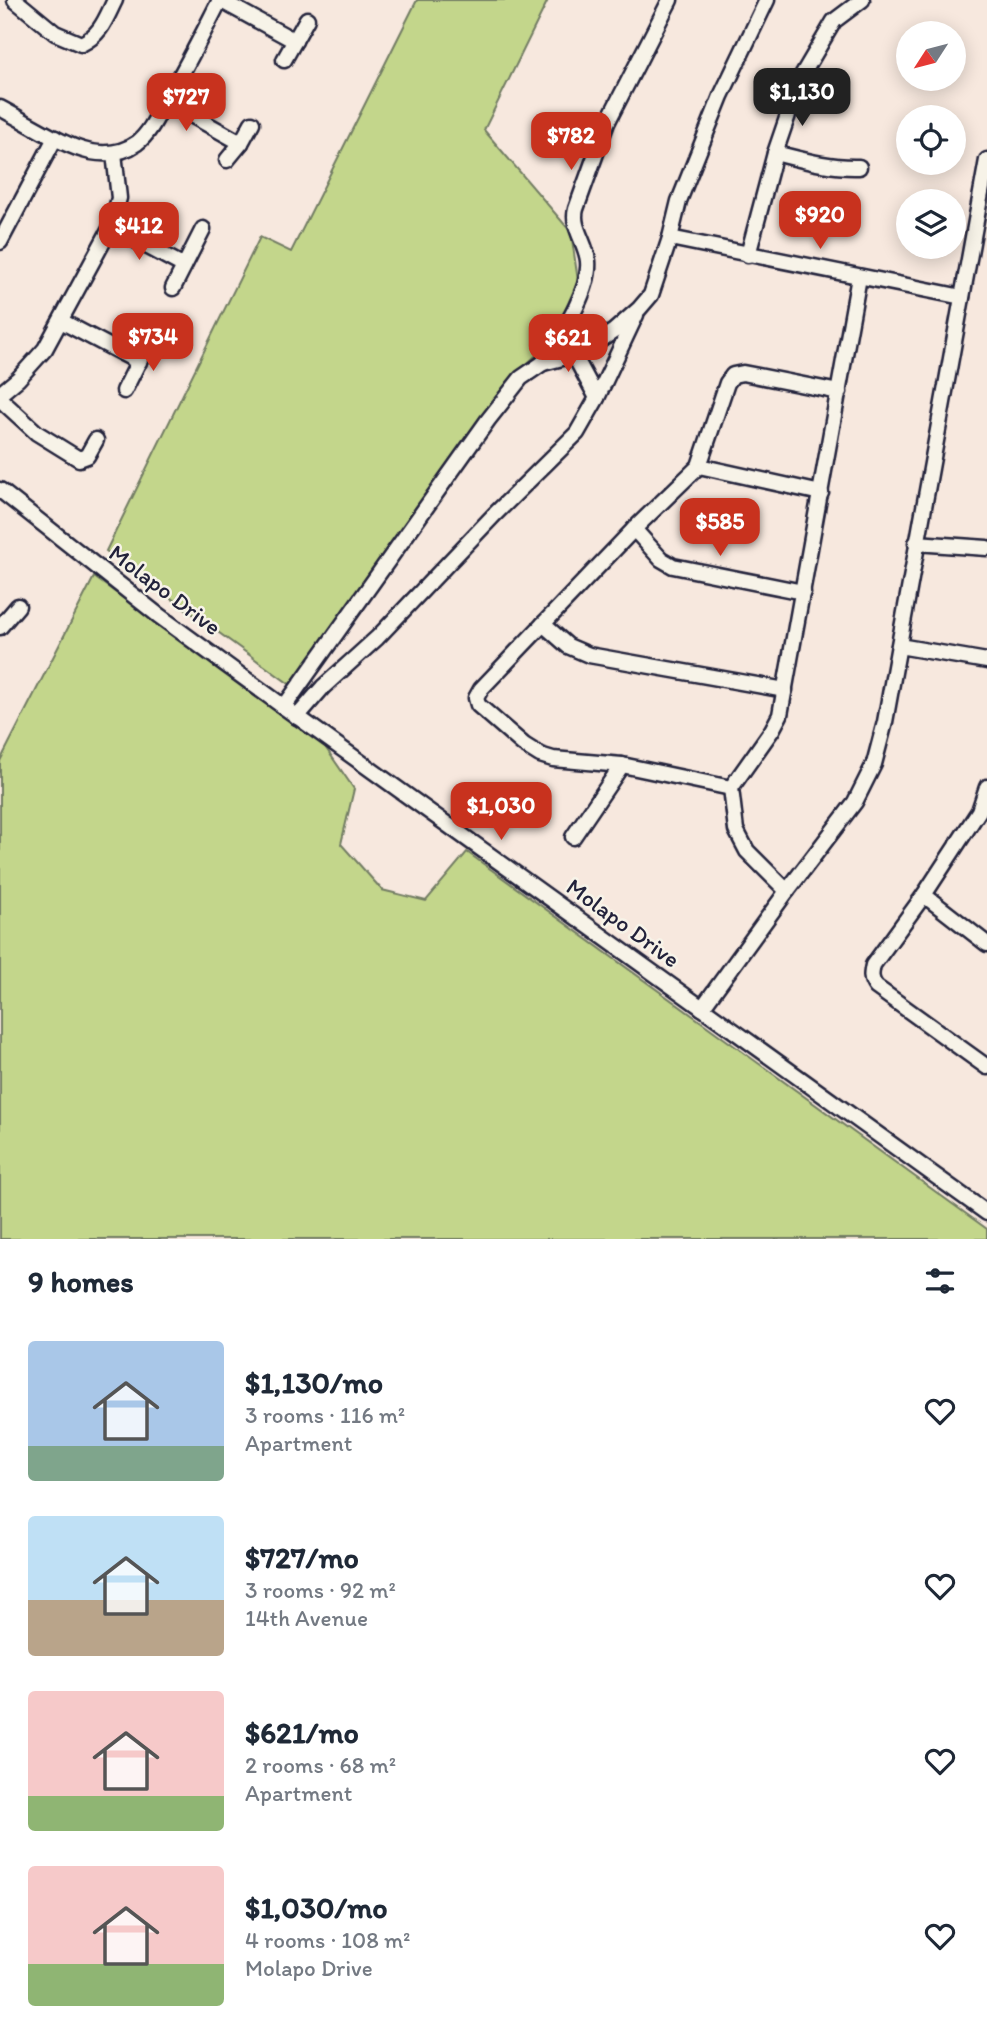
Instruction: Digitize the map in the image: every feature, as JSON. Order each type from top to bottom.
[{"type":"street","points":[[0,5],[6,0]]},
{"type":"street","points":[[15,0],[55,33],[81,44],[102,28],[115,0]]},
{"type":"street","points":[[0,108],[55,138],[90,152],[114,153],[139,142],[152,125],[181,77],[220,0],[295,41]]},
{"type":"street","points":[[543,363],[569,322],[588,271],[588,258],[573,218],[576,209],[607,123],[670,0]]},
{"type":"street","points":[[284,707],[488,420],[521,378],[543,363],[574,355],[590,347],[614,331],[651,295],[670,238],[678,201],[720,96],[767,0]]},
{"type":"street","points":[[748,255],[775,153],[801,78],[834,21],[862,0]]},
{"type":"street","points":[[284,60],[307,19]]},
{"type":"street","points":[[166,101],[241,143]]},
{"type":"street","points":[[227,160],[253,122]]},
{"type":"street","points":[[0,242],[55,138]]},
{"type":"street","points":[[96,440],[87,456],[79,459],[37,433],[0,396],[40,355],[111,227],[119,198],[114,153]]},
{"type":"street","points":[[775,153],[841,168],[859,167]]},
{"type":"street","points":[[702,1008],[855,802],[874,764],[885,722],[987,160]]},
{"type":"street","points":[[111,227],[184,266]]},
{"type":"street","points":[[173,288],[203,229]]},
{"type":"street","points":[[670,238],[962,297]]},
{"type":"street","points":[[787,891],[747,851],[736,830],[731,788],[772,730],[779,715],[859,277]]},
{"type":"street","points":[[297,717],[323,687],[377,638],[495,514],[577,433],[597,398],[639,309]]},
{"type":"street","points":[[61,321],[139,362]]},
{"type":"street","points":[[124,391],[150,339]]},
{"type":"street","points":[[574,355],[597,398]]},
{"type":"street","points":[[731,788],[622,765],[553,759],[540,755],[524,745],[478,705],[476,698],[481,689],[634,529],[699,466],[727,383],[736,373],[839,392]]},
{"type":"street","points":[[699,466],[821,493]]},
{"type":"street","name":"Molapo Drive","points":[[0,490],[158,615],[297,717],[987,1213]]},
{"type":"street","points":[[634,529],[661,559],[673,566],[803,592]]},
{"type":"street","points":[[916,543],[987,548]]},
{"type":"street","points":[[0,627],[18,606]]},
{"type":"street","points":[[543,624],[568,646],[589,655],[785,690]]},
{"type":"street","points":[[899,646],[987,661]]},
{"type":"street","points":[[573,837],[622,765]]},
{"type":"street","points":[[987,786],[983,814],[873,965],[872,981],[880,990],[987,1067]]},
{"type":"street","points":[[924,895],[987,944]]},
{"type":"green space","points":[[417,0],[548,0],[484,130],[571,232],[578,281],[551,342],[509,380],[295,688],[106,551],[260,237],[291,252]]},
{"type":"green space","points":[[94,577],[321,741],[354,789],[341,844],[382,890],[426,901],[467,852],[987,1229],[987,1239],[0,1239],[0,761]]}]
